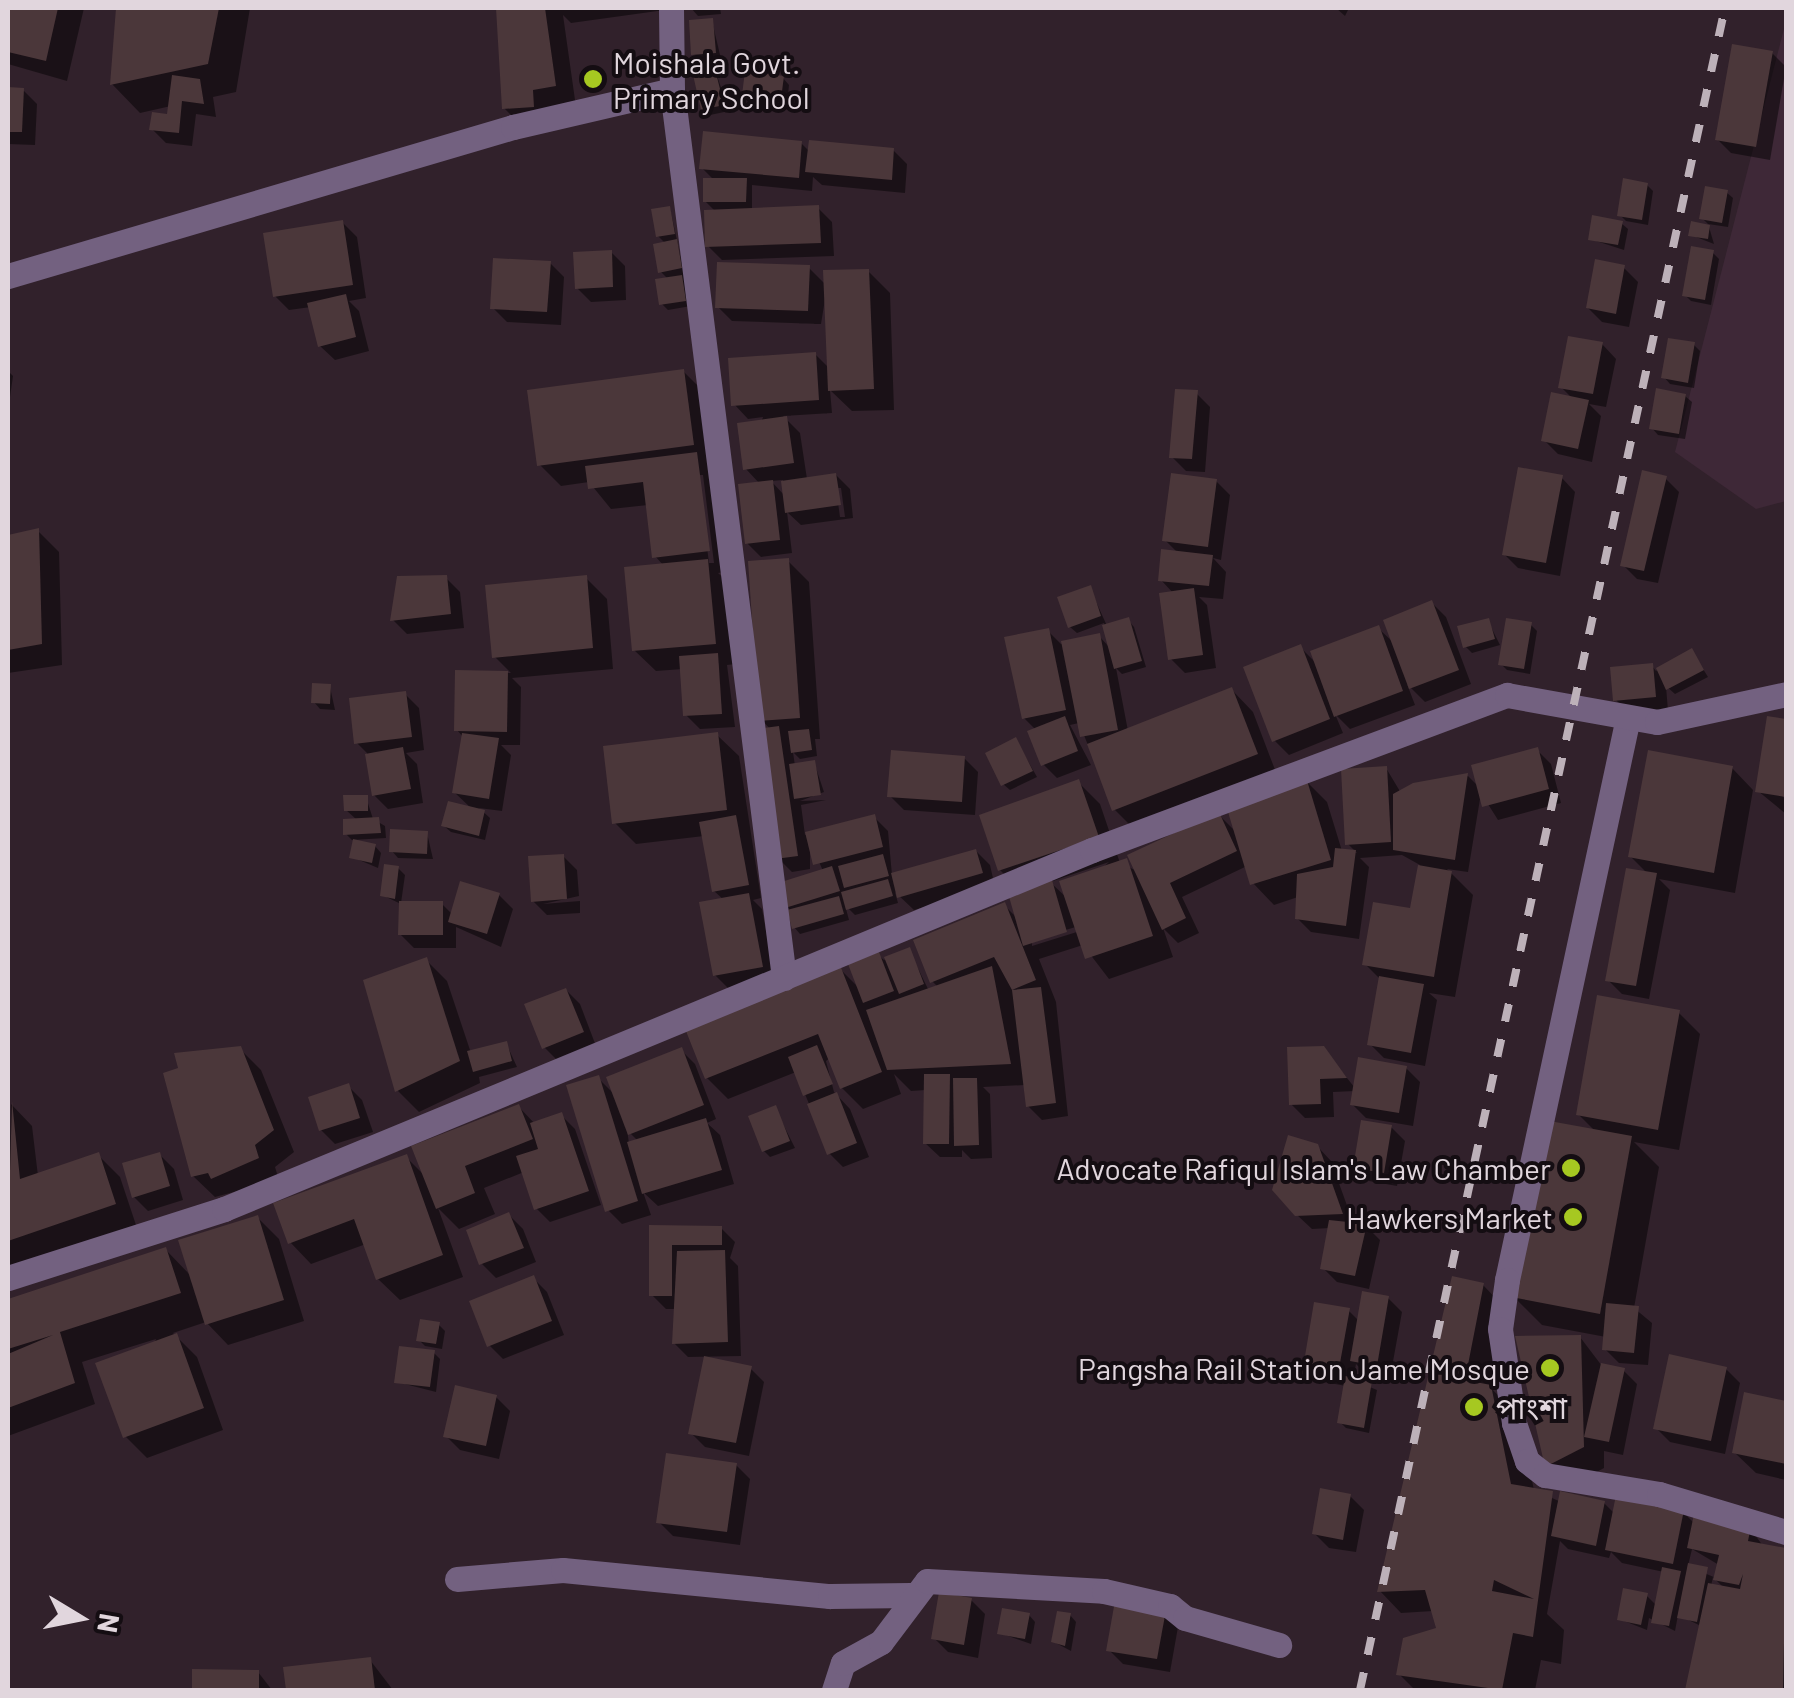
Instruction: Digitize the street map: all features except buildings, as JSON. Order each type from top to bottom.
[{"type":"street","points":[[671,8],[672,90],[784,978]]},
{"type":"street","points":[[8,276],[513,127],[672,90]]},
{"type":"street","points":[[8,1278],[240,1202],[1092,850],[1507,695],[1627,722],[1656,722],[1786,694]]},
{"type":"street","points":[[1627,722],[1595,886],[1504,1296],[1500,1329],[1521,1450],[1545,1475],[1659,1494],[1786,1532]]},
{"type":"street","points":[[457,1579],[563,1570],[830,1596],[912,1595]]},
{"type":"street","points":[[834,1690],[842,1663],[882,1642],[912,1595],[927,1581],[1104,1591],[1170,1606],[1185,1618],[1279,1645]]},
{"type":"shaded area","points":[[1786,21],[1786,501],[1756,509],[1675,452]]},
{"type":"railway","points":[[1360,1690],[1725,8]]},
{"type":"place","name":"Moishala Govt. Primary School","points":[[593,79]]},
{"type":"place","name":"Advocate Rafiqul Islam's Law Chamber","points":[[1571,1168]]},
{"type":"place","name":"Hawkers Market","points":[[1573,1217]]},
{"type":"place","name":"Pangsha Rail Station Jame Mosque","points":[[1550,1368]]},
{"type":"place","name":"পাংশা","points":[[1474,1407]]}]
